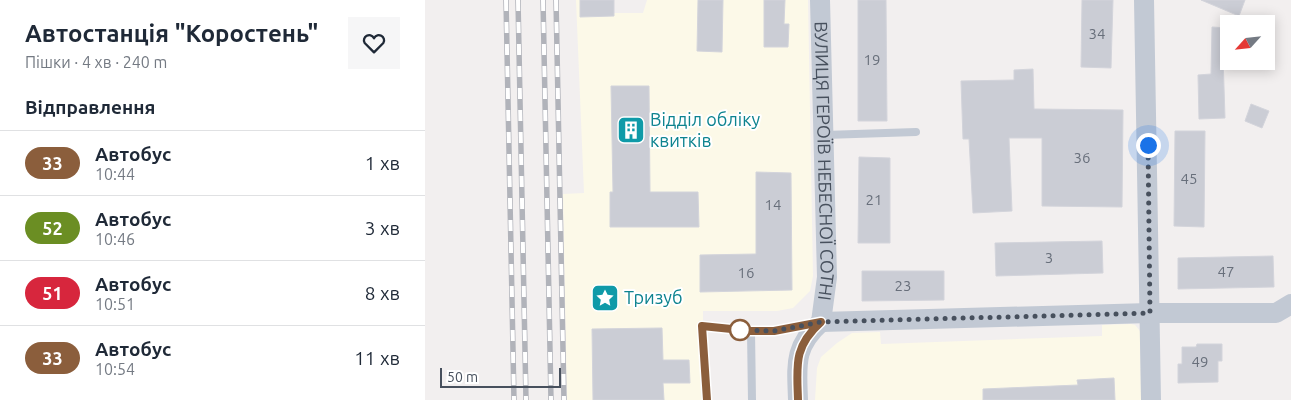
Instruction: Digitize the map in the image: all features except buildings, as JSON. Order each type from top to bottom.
[{"type":"street","name":"ВУЛИЦЯ ГЕРОЇВ НЕБЕСНОЇ СОТНІ","points":[[820,0],[827,277],[821,322]]},
{"type":"street","points":[[1144,0],[1151,400]]},
{"type":"street","points":[[798,400],[797,358],[803,343],[821,322],[1286,310]]},
{"type":"lane","points":[[823,135],[916,132]]},
{"type":"lane","points":[[707,400],[702,326],[751,331],[774,331],[821,322]]},
{"type":"lane","points":[[751,331],[752,400]]},
{"type":"shaded area","points":[[576,0],[610,0],[611,13],[643,13],[647,0],[808,0],[813,276],[810,291],[793,308],[777,311],[703,311],[703,400],[567,400],[563,194],[584,193]]},
{"type":"shaded area","points":[[1102,325],[1135,325],[1140,331],[1141,400],[815,400],[817,368],[821,357],[852,333],[880,332],[881,344],[1102,336]]},
{"type":"railway","points":[[506,0],[514,400]]},
{"type":"railway","points":[[518,0],[526,400]]},
{"type":"railway","points":[[543,0],[551,400]]},
{"type":"railway","points":[[556,0],[564,400]]},
{"type":"bus line","name":"33","points":[[707,400],[702,326],[751,331],[774,331],[821,322],[811,331],[803,343],[797,358],[798,400]]},
{"type":"place","name":"Відділ обліку квитків","points":[[631,130]]},
{"type":"place","name":"Тризуб","points":[[605,298]]},
{"type":"route","points":[[740,330],[735,330],[774,331],[821,322],[1150,313],[1148,145]]}]
